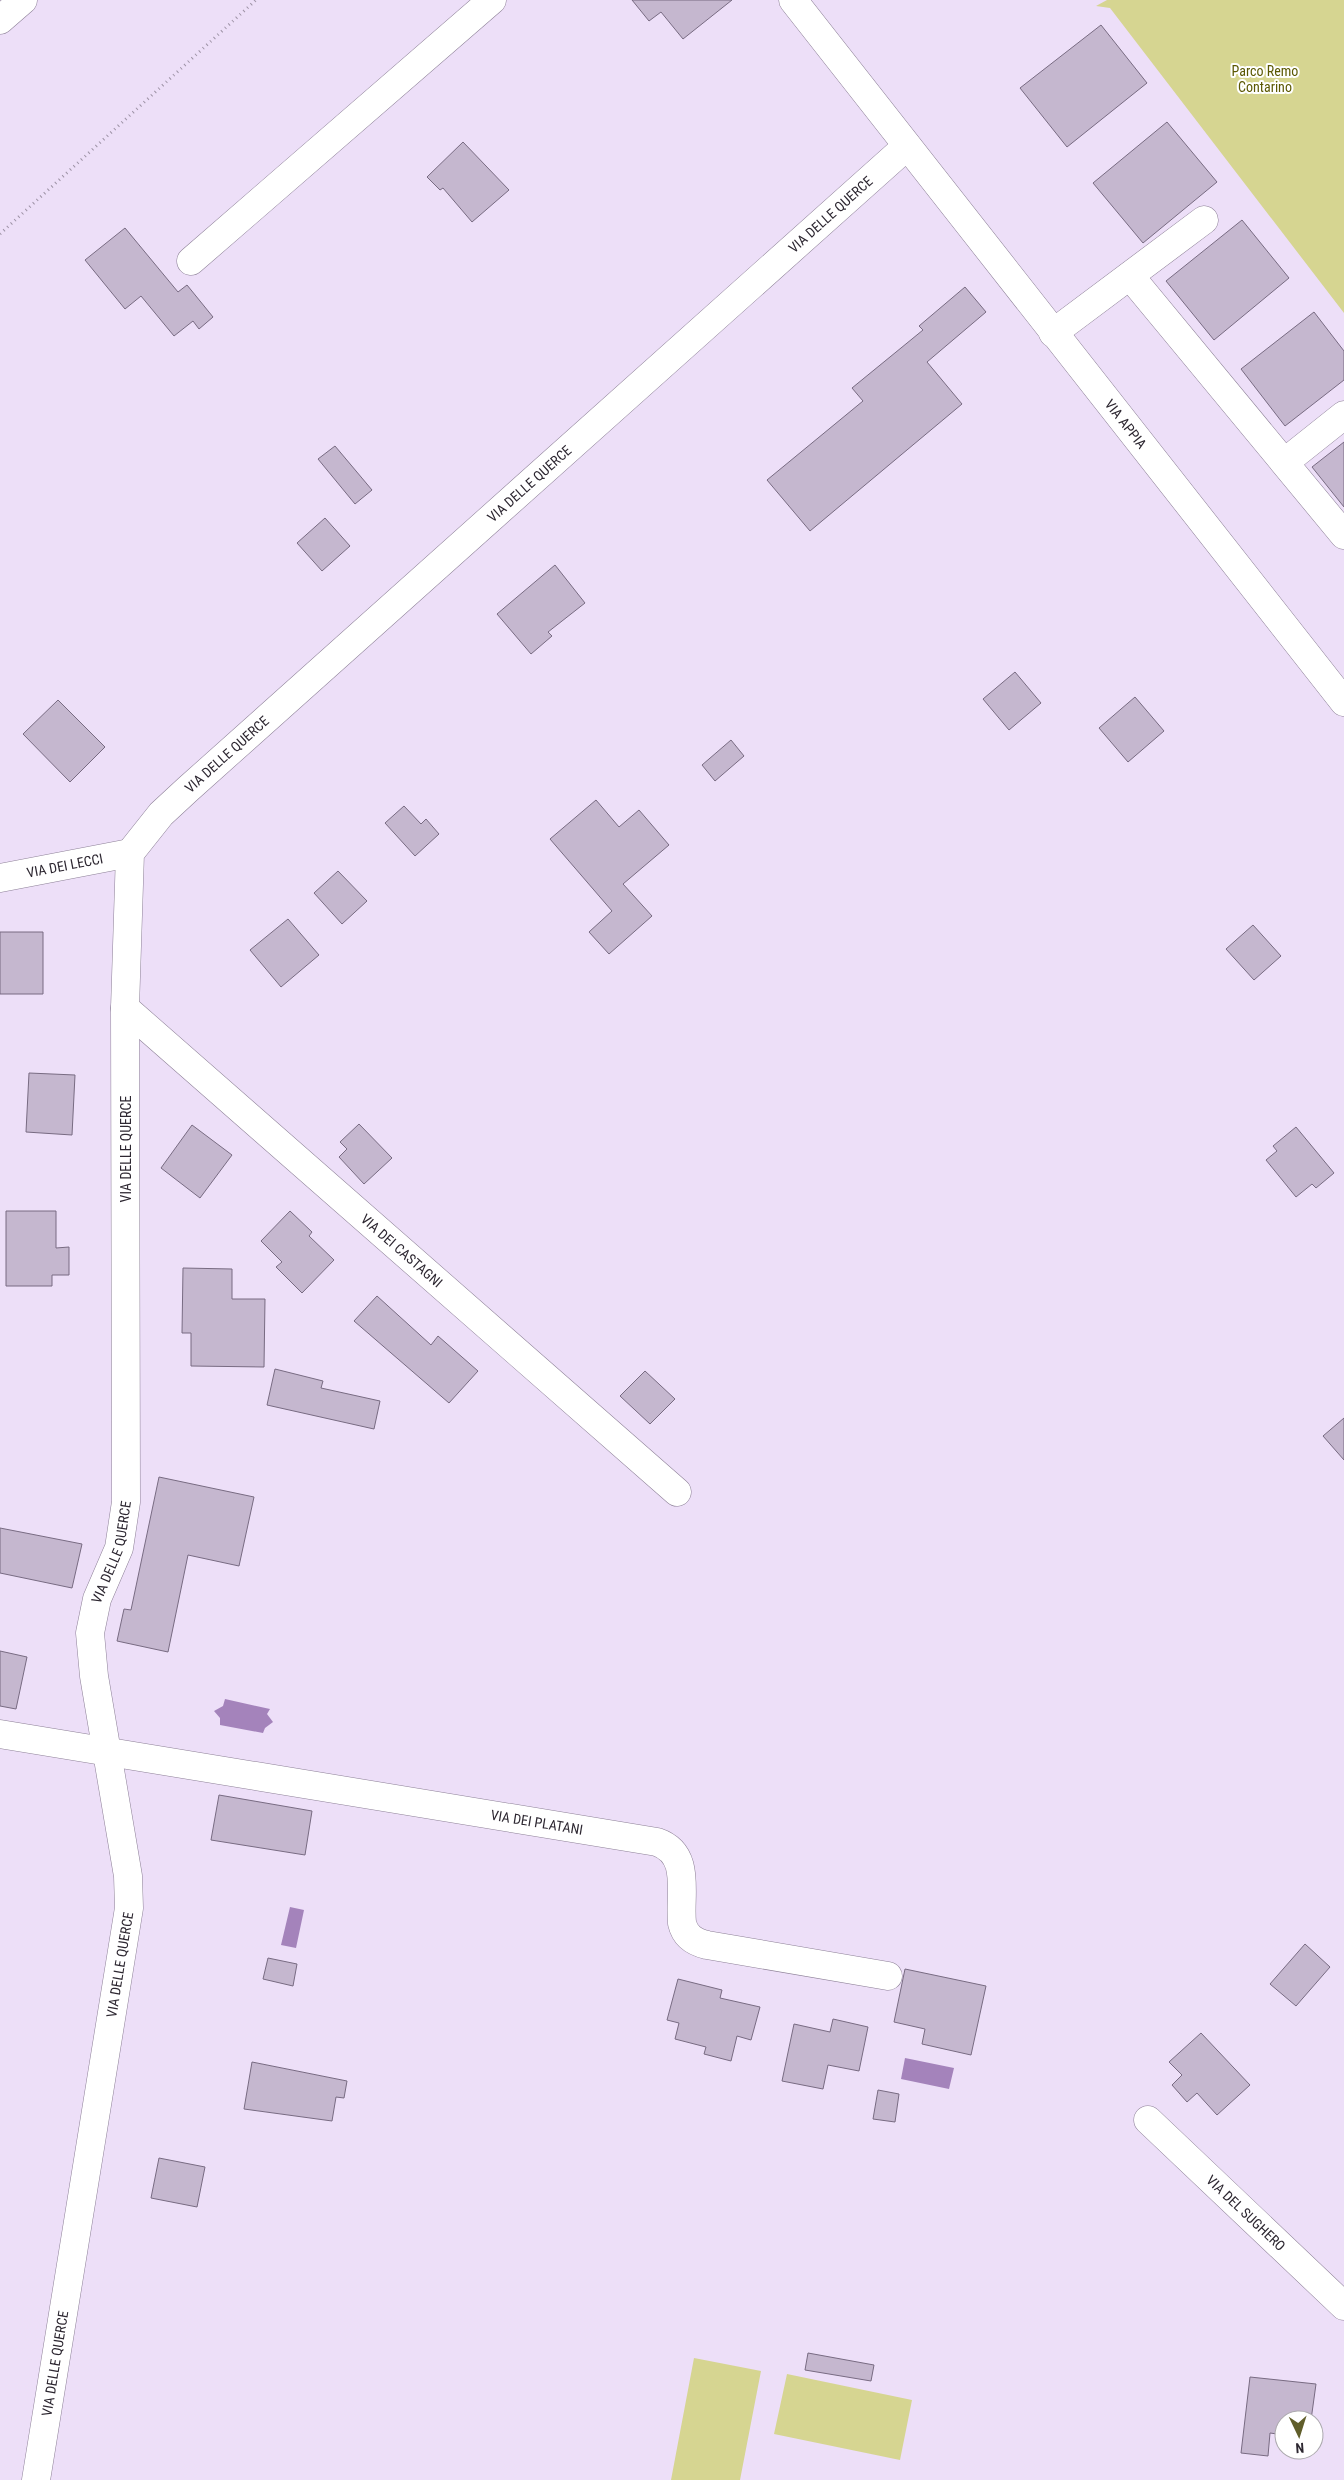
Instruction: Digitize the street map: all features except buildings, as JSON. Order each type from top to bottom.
[{"type":"street","points":[[0,20],[23,0]]},
{"type":"street","points":[[191,260],[492,0]]},
{"type":"street","name":"VIA APPIA","points":[[793,0],[1344,702]]},
{"type":"street","name":"VIA DELLE QUERCE","points":[[36,2480],[128,1918],[128,1876],[94,1676],[90,1633],[97,1599],[119,1548],[126,1502],[126,1008],[130,853],[161,814],[188,789],[907,146]]},
{"type":"street","points":[[1054,333],[1204,220]]},
{"type":"street","points":[[1130,276],[1344,535]]},
{"type":"street","points":[[1285,462],[1344,415]]},
{"type":"street","name":"VIA DEI LECCI","points":[[0,878],[130,853]]},
{"type":"street","name":"VIA DEI CASTAGNI","points":[[126,1008],[677,1492]]},
{"type":"street","name":"VIA DEI PLATANI","points":[[0,1734],[657,1842],[670,1848],[678,1858],[681,1868],[682,1923],[684,1930],[694,1940],[707,1945],[888,1976]]},
{"type":"street","name":"VIA DEL SUGHERO","points":[[1148,2120],[1344,2306]]},
{"type":"path","points":[[0,234],[256,0]]},
{"type":"green space","name":"Parco Remo Contarino","points":[[1107,0],[1344,0],[1344,313],[1110,8],[1096,6]]},
{"type":"green space","points":[[694,2358],[761,2371],[740,2480],[671,2480]]},
{"type":"green space","points":[[787,2374],[912,2400],[900,2460],[774,2434]]},
{"type":"shaded area","points":[[225,1699],[270,1709],[267,1714],[273,1722],[265,1728],[263,1733],[220,1725],[220,1718],[214,1711],[223,1706]]},
{"type":"shaded area","points":[[290,1907],[304,1910],[296,1948],[281,1945]]},
{"type":"shaded area","points":[[905,2058],[954,2068],[949,2089],[901,2079]]}]
